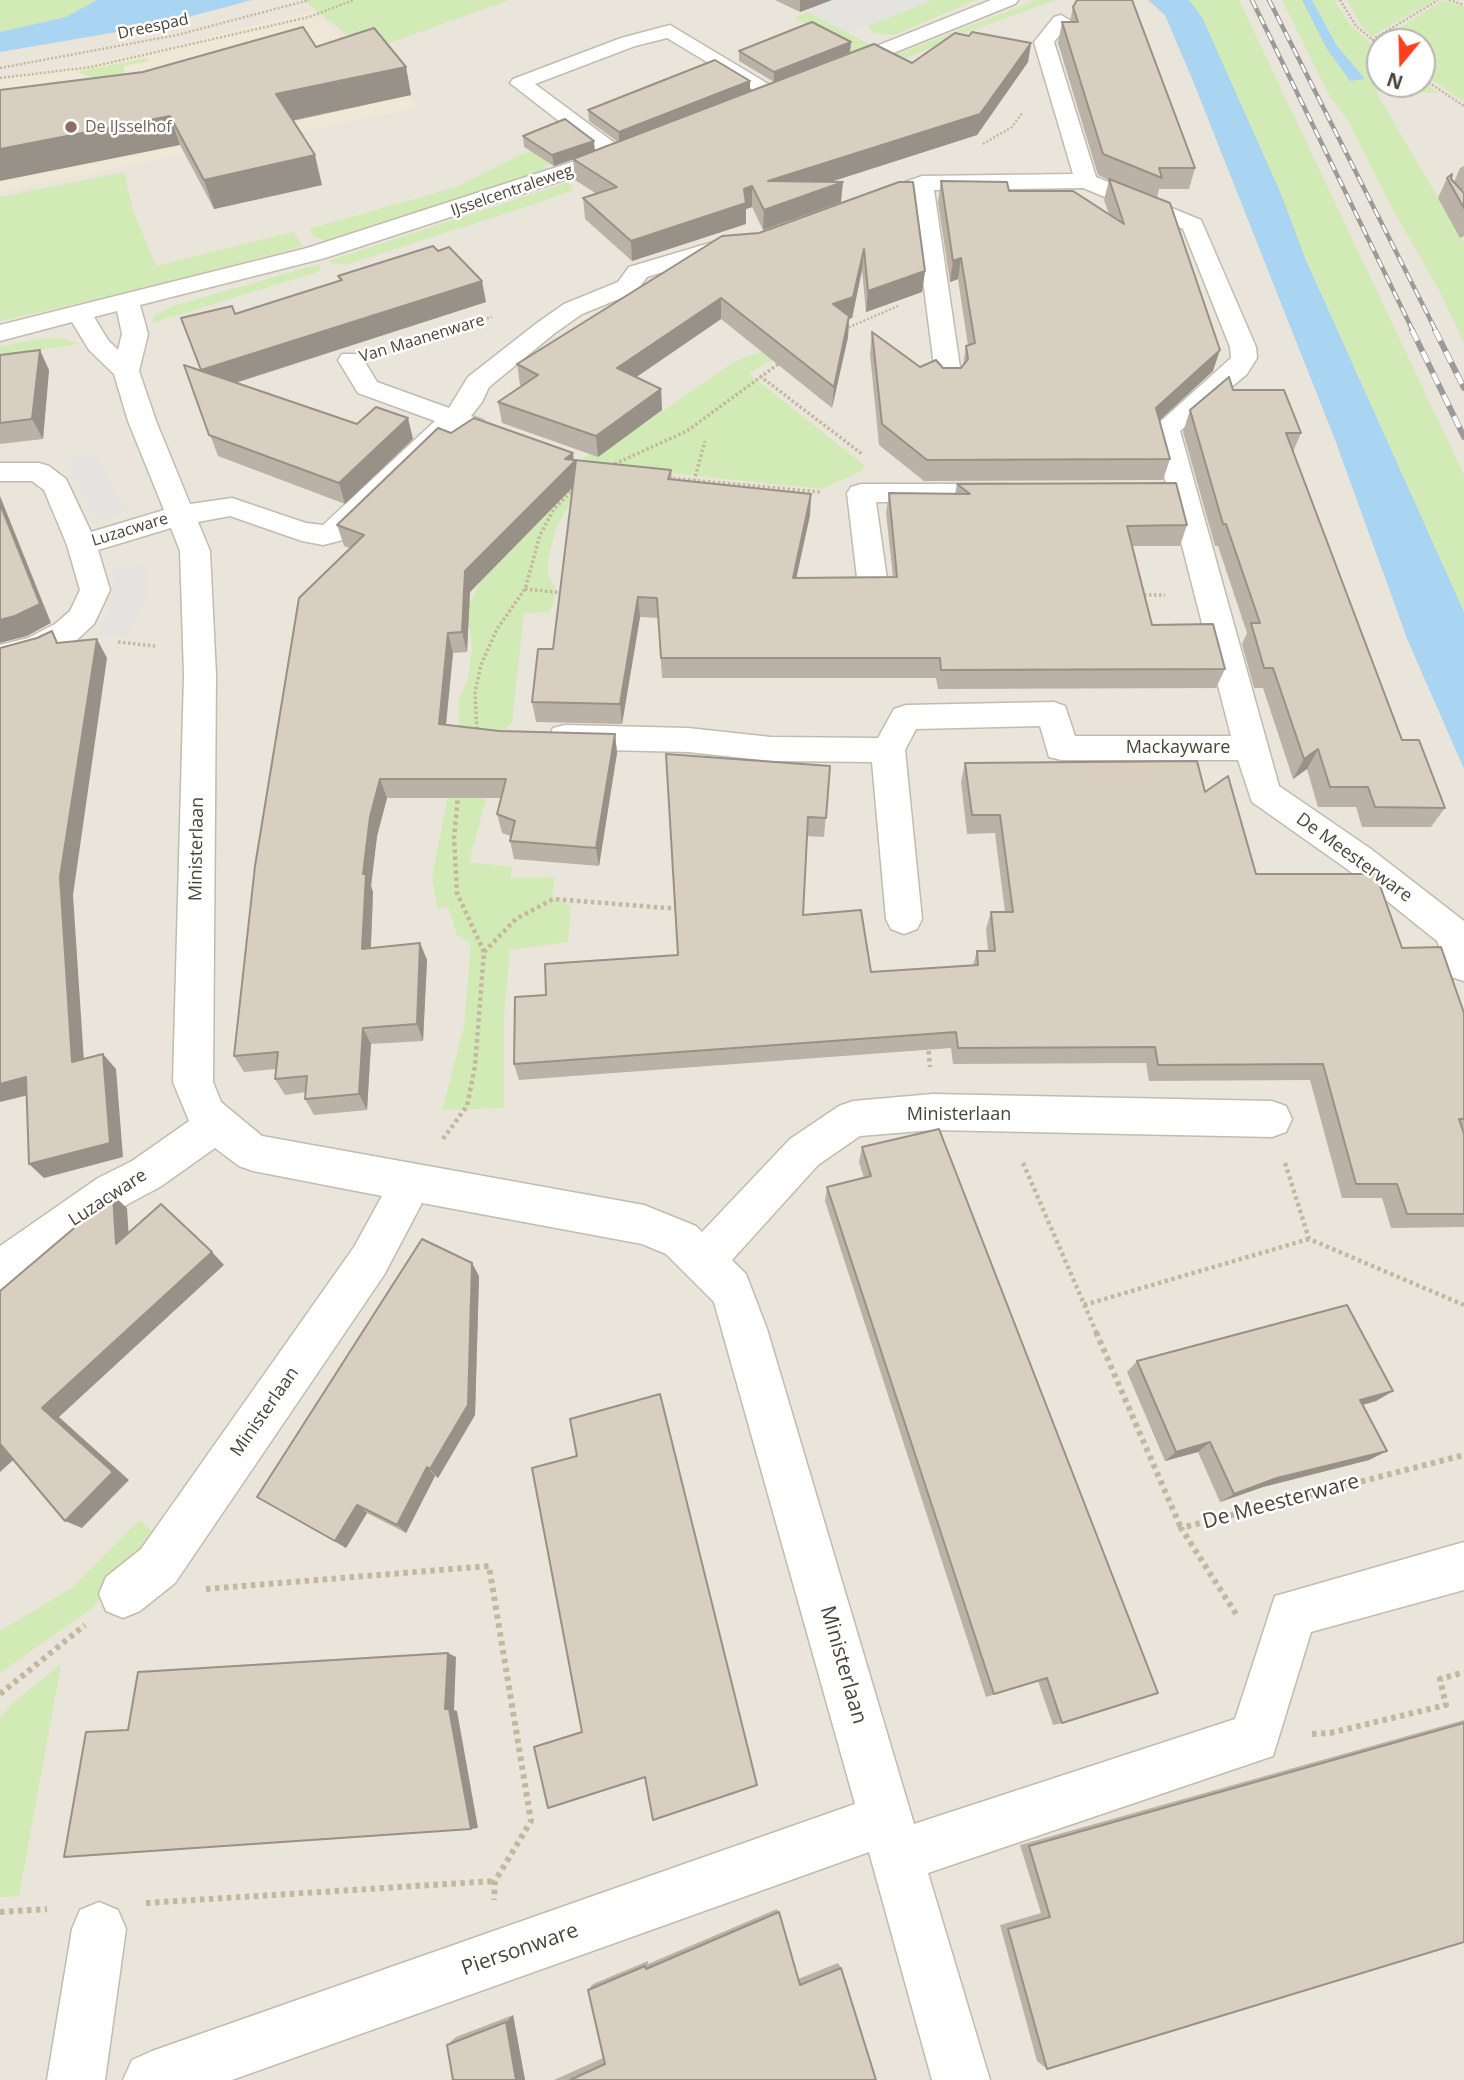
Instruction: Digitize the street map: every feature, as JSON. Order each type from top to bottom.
[{"type":"street","points":[[816,77],[1008,0]]},
{"type":"street","points":[[848,210],[922,183],[1086,181],[1044,42],[1062,22]]},
{"type":"street","points":[[617,155],[520,83],[628,42],[670,31],[782,90],[750,103]]},
{"type":"street","name":"IJsselcentraleweg","points":[[0,333],[127,303],[365,239],[641,146]]},
{"type":"street","name":"Mackayware","points":[[888,750],[906,717],[1054,715],[1061,748],[1251,748],[1208,594],[1168,492],[1166,429],[1238,368],[1244,358],[1243,348],[1193,225],[1086,181]]},
{"type":"street","points":[[922,183],[949,381]]},
{"type":"street","points":[[181,515],[232,507],[302,532],[323,535],[337,532],[469,402],[477,383],[573,309],[627,287],[638,272],[723,246],[750,246],[762,242]]},
{"type":"street","points":[[126,371],[135,334],[127,303]]},
{"type":"street","name":"Ministerlaan","points":[[80,315],[98,345],[126,371],[142,421],[195,551],[200,650],[193,1082],[205,1113],[215,1125],[253,1153],[644,1224],[681,1240],[730,1289],[745,1329],[961,2080]]},
{"type":"street","name":"Van Maanenware","points":[[351,360],[367,387],[503,436]]},
{"type":"street","points":[[0,472],[39,472],[55,485],[82,545]]},
{"type":"street","points":[[873,586],[875,493],[1028,492]]},
{"type":"street","name":"Luzacware","points":[[0,656],[37,647],[66,632],[83,617],[95,590],[82,545],[181,515]]},
{"type":"street","points":[[530,737],[688,740],[771,749],[888,750],[904,919]]},
{"type":"street","name":"De Meesterware","points":[[1251,748],[1264,793],[1359,859],[1451,932],[1464,966]]},
{"type":"street","name":"Ministerlaan","points":[[704,1261],[804,1152],[853,1119],[933,1112],[1272,1119]]},
{"type":"street","name":"Luzacware","points":[[0,1271],[113,1191],[146,1174],[215,1125]]},
{"type":"street","name":"Ministerlaan","points":[[131,1588],[158,1566],[369,1261],[412,1182]]},
{"type":"street","points":[[893,1838],[1255,1738],[1292,1613],[1464,1566]]},
{"type":"street","name":"Piersonware","points":[[152,2080],[493,1960],[893,1838]]},
{"type":"street","points":[[76,2080],[97,1914]]},
{"type":"path","points":[[297,0],[301,3]]},
{"type":"path","name":"Dreespad","points":[[0,68],[177,35],[309,0]]},
{"type":"path","points":[[0,78],[92,67],[309,17],[354,0]]},
{"type":"path","points":[[1340,0],[1349,17],[1366,34]]},
{"type":"path","points":[[1392,28],[1438,0]]},
{"type":"path","points":[[1450,0],[1464,5]]},
{"type":"path","points":[[922,183],[932,162],[972,150],[1012,127],[1051,72]]},
{"type":"path","points":[[1436,87],[1464,106]]},
{"type":"path","points":[[839,331],[911,300],[937,295]]},
{"type":"path","name":"Van Maanenware","points":[[351,360],[491,317],[573,309]]},
{"type":"path","points":[[657,477],[875,493],[873,463],[760,376],[783,360]]},
{"type":"path","points":[[694,481],[705,442]]},
{"type":"path","points":[[601,470],[612,471]]},
{"type":"path","points":[[525,589],[572,593]]},
{"type":"path","points":[[1131,595],[1208,594]]},
{"type":"path","points":[[66,632],[86,638],[200,650]]},
{"type":"path","points":[[484,952],[516,919],[553,899],[683,909]]},
{"type":"path","points":[[927,1030],[933,1112]]},
{"type":"path","points":[[1001,1114],[1181,1528]]},
{"type":"path","points":[[1272,1119],[1309,1239]]},
{"type":"path","points":[[1084,1305],[1309,1239],[1464,1304]]},
{"type":"path","name":"De Meesterware","points":[[1273,1672],[1181,1528],[1464,1455]]},
{"type":"path","points":[[0,1694],[131,1588],[206,1589],[489,1566],[531,1821],[495,1881],[493,1960]]},
{"type":"path","points":[[1255,1738],[1330,1733],[1446,1705],[1440,1679],[1464,1672]]},
{"type":"path","points":[[0,1912],[97,1914],[495,1881]]},
{"type":"shaded area","points":[[0,0],[1464,0],[1464,2080],[0,2080]]},
{"type":"shaded area","points":[[832,0],[933,0],[848,33],[804,10]]},
{"type":"shaded area","points":[[312,11],[419,107],[0,192],[0,77],[135,55]]},
{"type":"shaded area","points":[[96,451],[127,512],[96,521],[66,459]]},
{"type":"shaded area","points":[[148,563],[144,605],[128,637],[99,635],[112,601],[113,569]]},
{"type":"green space","points":[[0,0],[97,0],[66,17],[0,32]]},
{"type":"green space","points":[[304,0],[510,0],[367,51]]},
{"type":"green space","points":[[933,0],[976,0],[894,35],[875,33],[867,26]]},
{"type":"green space","points":[[1036,0],[1056,0],[965,33],[863,77],[844,75]]},
{"type":"green space","points":[[1189,0],[1239,0],[1464,475],[1464,612],[1305,258],[1205,25]]},
{"type":"green space","points":[[1282,0],[1303,0],[1350,80],[1364,78],[1337,46],[1312,0],[1334,0],[1349,24],[1366,39],[1366,98],[1380,98],[1464,242],[1464,343],[1440,292],[1387,199],[1347,119],[1328,93]]},
{"type":"green space","points":[[1347,0],[1434,0],[1386,28],[1366,30]]},
{"type":"green space","points":[[1443,0],[1464,7],[1464,102],[1436,83],[1436,28],[1399,28]]},
{"type":"green space","points":[[808,12],[871,45],[813,69],[805,67],[825,33],[794,18]]},
{"type":"green space","points":[[145,58],[149,61],[124,66],[123,78],[90,77],[77,72]]},
{"type":"green space","points":[[575,135],[586,152],[544,166],[548,170],[326,241],[314,237],[309,229],[456,187],[520,155]]},
{"type":"green space","points":[[124,172],[133,210],[156,266],[293,232],[303,246],[144,289],[0,321],[0,197]]},
{"type":"green space","points":[[569,182],[573,190],[529,206],[351,263],[334,265],[328,261]]},
{"type":"green space","points":[[319,264],[321,271],[152,323],[154,316],[173,306]]},
{"type":"green space","points":[[866,311],[748,373],[865,466],[861,471],[822,489],[601,466],[582,458],[616,443],[734,362]]},
{"type":"green space","points":[[59,338],[80,344],[0,355],[0,347],[37,339]]},
{"type":"green space","points":[[582,473],[577,492],[557,525],[548,559],[548,575],[555,587],[554,602],[549,612],[524,613],[512,722],[504,731],[469,862],[512,867],[510,878],[555,877],[552,896],[571,906],[568,942],[510,950],[504,1017],[504,1108],[442,1110],[464,1027],[471,943],[457,935],[448,906],[438,909],[432,879],[459,738],[459,700],[468,679],[472,650],[468,607],[480,583]]},
{"type":"green space","points":[[139,1520],[157,1535],[92,1608],[0,1673],[0,1631],[72,1588]]},
{"type":"green space","points":[[61,1664],[19,1896],[0,1897],[0,1718],[14,1702]]},
{"type":"water","points":[[97,0],[252,0],[158,25],[0,52],[0,32],[66,17]]},
{"type":"water","points":[[1148,0],[1189,0],[1202,17],[1281,194],[1305,258],[1464,612],[1464,769],[1408,641],[1334,437],[1193,81],[1165,15]]},
{"type":"water","points":[[1302,0],[1312,0],[1337,46],[1365,79],[1350,81],[1327,49]]},
{"type":"building","points":[[1077,0],[1132,0],[1195,168],[1159,168],[1162,178],[1103,154],[1062,22],[1078,22],[1073,7]]},
{"type":"building","points":[[812,22],[851,42],[774,72],[739,51]]},
{"type":"building","points":[[303,27],[316,47],[374,28],[406,67],[276,94],[315,155],[204,180],[170,116],[0,149],[0,90],[143,72]]},
{"type":"building","points":[[972,32],[1031,43],[980,114],[768,181],[843,182],[764,210],[752,186],[744,189],[746,203],[631,241],[583,198],[617,187],[573,159],[874,44],[912,63],[955,33],[969,36]]},
{"type":"building","points":[[715,60],[750,81],[619,132],[588,110]]},
{"type":"building","points":[[565,119],[594,141],[552,155],[523,136]]},
{"type":"building","points":[[1452,174],[1451,179],[1464,193],[1464,208],[1447,178]]},
{"type":"building","points":[[1109,179],[1170,203],[1220,350],[1156,408],[1170,459],[927,460],[882,424],[872,332],[920,367],[936,360],[943,368],[961,368],[968,359],[966,346],[975,343],[961,258],[953,261],[941,181],[1007,182],[1009,191],[1073,191],[1124,224]]},
{"type":"building","points":[[899,182],[913,182],[925,271],[868,291],[864,249],[853,297],[833,304],[849,316],[834,387],[721,298],[617,368],[661,389],[596,436],[498,402],[538,375],[517,364],[722,236],[759,233]]},
{"type":"building","points":[[433,246],[438,251],[449,247],[482,281],[201,370],[181,318],[232,306],[235,314],[342,280],[338,276]]},
{"type":"building","points":[[40,350],[32,419],[0,423],[0,355]]},
{"type":"building","points":[[184,365],[357,424],[376,407],[408,418],[339,483],[209,435]]},
{"type":"building","points":[[1229,377],[1233,390],[1284,390],[1301,433],[1286,433],[1402,740],[1419,740],[1445,808],[1375,807],[1368,787],[1330,787],[1318,749],[1304,759],[1273,668],[1264,668],[1251,623],[1260,623],[1226,524],[1223,524],[1190,410]]},
{"type":"building","points":[[474,418],[573,453],[565,459],[576,460],[465,571],[462,632],[448,633],[439,724],[499,731],[615,734],[596,848],[510,841],[515,821],[497,814],[506,779],[380,779],[370,817],[363,874],[366,874],[362,949],[420,943],[417,1024],[363,1028],[359,1094],[305,1099],[307,1076],[275,1079],[278,1052],[234,1056],[255,866],[299,598],[364,535],[337,525],[438,428],[451,433]]},
{"type":"building","points":[[576,460],[671,470],[668,479],[811,494],[793,578],[897,577],[889,493],[970,494],[957,484],[1176,483],[1187,525],[1127,526],[1152,625],[1213,624],[1225,669],[941,670],[940,658],[661,658],[657,598],[638,597],[620,704],[532,702],[538,649],[553,649]]},
{"type":"building","points":[[0,504],[40,604],[0,620]]},
{"type":"building","points":[[52,631],[57,643],[97,639],[60,877],[72,1062],[103,1054],[110,1143],[29,1164],[26,1077],[0,1084],[0,648]]},
{"type":"building","points":[[666,754],[830,766],[826,818],[808,817],[803,915],[861,910],[871,972],[978,965],[977,951],[995,951],[991,912],[1013,912],[1000,815],[972,815],[965,763],[1197,761],[1205,792],[1228,776],[1256,874],[1376,874],[1402,948],[1441,947],[1464,1013],[1464,1119],[1459,1119],[1464,1134],[1464,1214],[1407,1214],[1397,1184],[1356,1184],[1323,1064],[1158,1065],[1155,1047],[958,1048],[956,1032],[514,1064],[515,997],[546,995],[545,964],[678,955]]},
{"type":"building","points":[[939,1129],[1158,1693],[1062,1723],[1047,1678],[994,1694],[827,1187],[871,1176],[862,1147]]},
{"type":"building","points":[[113,1195],[116,1244],[161,1204],[212,1252],[42,1408],[113,1472],[65,1521],[0,1446],[0,1291]]},
{"type":"building","points":[[422,1239],[472,1263],[468,1405],[430,1469],[427,1467],[397,1525],[357,1505],[335,1541],[257,1497]]},
{"type":"building","points":[[1347,1305],[1393,1391],[1360,1400],[1387,1451],[1277,1478],[1234,1494],[1210,1442],[1176,1452],[1137,1361]]},
{"type":"building","points":[[660,1394],[757,1785],[653,1820],[645,1777],[548,1808],[534,1747],[582,1732],[532,1468],[577,1456],[570,1419]]},
{"type":"building","points":[[448,1653],[445,1709],[449,1709],[471,1829],[64,1857],[86,1732],[128,1730],[138,1672]]},
{"type":"building","points":[[1464,1723],[1464,1942],[1047,2069],[1008,1929],[1050,1917],[1029,1846]]},
{"type":"building","points":[[779,1912],[800,1985],[841,1968],[876,2080],[570,2080],[605,2064],[588,1990],[645,1966],[646,1969]]},
{"type":"building","points":[[506,2022],[516,2080],[453,2080],[447,2045]]},
{"type":"railway","points":[[1252,0],[1413,331]]},
{"type":"railway","points":[[1269,0],[1436,331]]},
{"type":"railway","points":[[1412,330],[1464,437]]},
{"type":"railway","points":[[1435,330],[1464,388]]},
{"type":"place","name":"De IJsselhof","points":[[71,127]]}]
